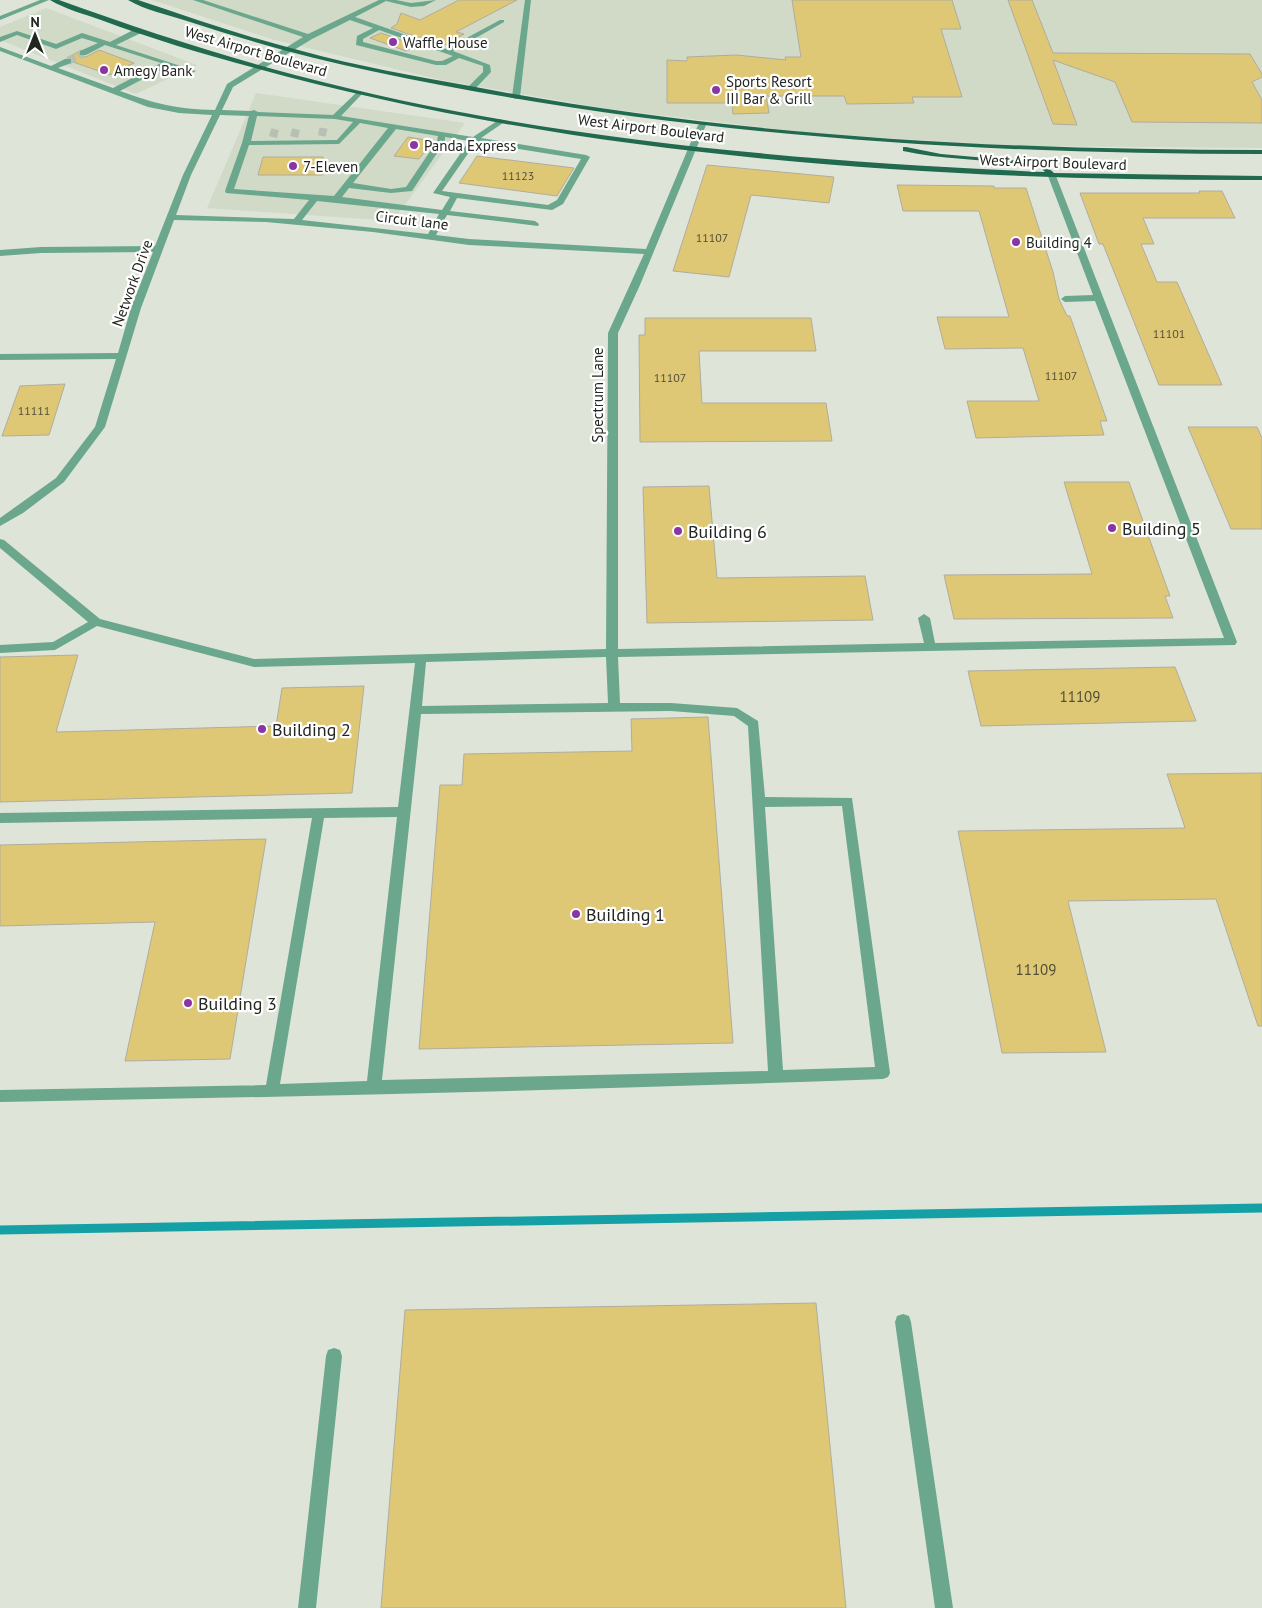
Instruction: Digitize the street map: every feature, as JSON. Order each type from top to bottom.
[{"type":"main road","name":"West Airport Boulevard","points":[[53,0],[138,31],[258,69],[358,93],[500,121],[617,140],[846,165],[1052,176],[1262,178]]},
{"type":"main road","name":"West Airport Boulevard","points":[[131,0],[286,50],[470,89],[702,125],[880,142],[1058,151],[1262,152]]},
{"type":"main road","points":[[880,142],[916,152],[941,156],[1043,165],[1052,176]]},
{"type":"street","points":[[0,18],[46,0]]},
{"type":"street","points":[[196,0],[309,37]]},
{"type":"street","name":"Network Drive","points":[[0,522],[19,511],[60,480],[100,427],[136,308],[158,249],[187,175],[230,86],[309,37],[384,0]]},
{"type":"street","points":[[389,0],[412,7],[420,6],[433,0]]},
{"type":"street","points":[[516,97],[528,0]]},
{"type":"street","points":[[349,17],[486,65],[487,72],[470,89]]},
{"type":"street","points":[[447,51],[502,21]]},
{"type":"street","points":[[379,27],[360,38],[359,43],[436,63],[443,63],[460,55]]},
{"type":"street","points":[[82,53],[138,31]]},
{"type":"street","points":[[0,40],[17,33],[56,47],[82,35],[192,71]]},
{"type":"street","points":[[0,49],[151,105],[179,111],[217,114],[254,112],[335,117],[442,133],[473,140],[586,157],[560,202],[549,208],[437,193],[473,140],[500,121]]},
{"type":"street","points":[[52,68],[68,60]]},
{"type":"street","points":[[114,91],[167,63]]},
{"type":"street","points":[[335,117],[358,93]]},
{"type":"street","points":[[254,112],[246,143],[229,191],[336,199],[535,224]]},
{"type":"street","points":[[276,126],[278,114]]},
{"type":"street","points":[[297,126],[300,114]]},
{"type":"street","points":[[324,116],[324,125]]},
{"type":"street","points":[[246,143],[273,140],[321,139],[339,142],[359,120]]},
{"type":"street","name":"Spectrum Lane","points":[[614,708],[612,653],[613,333],[702,125]]},
{"type":"street","points":[[336,199],[394,126]]},
{"type":"street","points":[[347,185],[391,192],[409,189],[441,141],[442,133]]},
{"type":"street","points":[[0,542],[96,622],[254,663],[612,653],[1231,642],[1052,176]]},
{"type":"street","points":[[430,237],[455,195]]},
{"type":"street","points":[[296,222],[315,198]]},
{"type":"street","name":"Circuit lane","points":[[171,217],[296,222],[469,242],[649,252]]},
{"type":"street","points":[[0,253],[40,250],[158,249]]},
{"type":"street","points":[[1065,299],[1098,298]]},
{"type":"street","points":[[0,357],[121,356]]},
{"type":"street","points":[[924,618],[930,647]]},
{"type":"street","points":[[0,649],[55,646],[96,622]]},
{"type":"street","points":[[374,1087],[422,658]]},
{"type":"street","points":[[415,710],[671,707],[738,712],[754,724],[776,1078]]},
{"type":"street","points":[[0,1096],[776,1078],[883,1073],[848,801],[759,802]]},
{"type":"street","points":[[0,818],[405,812]]},
{"type":"street","points":[[272,1090],[319,813]]},
{"type":"street","points":[[903,1322],[944,1608]]},
{"type":"street","points":[[307,1608],[334,1356]]},
{"type":"shaded area","points":[[152,0],[1262,0],[1262,148],[1008,146],[810,133],[608,109],[441,80],[271,39]]},
{"type":"shaded area","points":[[46,8],[197,65],[136,94],[0,40],[0,27]]},
{"type":"shaded area","points":[[256,93],[465,123],[393,221],[207,208]]},
{"type":"building","points":[[459,0],[517,0],[456,32],[464,34],[443,46],[391,28],[397,24],[401,13],[420,20]]},
{"type":"building","points":[[792,0],[952,0],[961,29],[941,29],[962,97],[912,97],[914,103],[847,104],[844,96],[766,96],[769,113],[733,114],[732,103],[667,103],[667,60],[687,61],[687,57],[736,55],[786,60],[785,57],[801,57]]},
{"type":"building","points":[[1008,0],[1032,0],[1053,53],[1250,54],[1262,74],[1262,77],[1252,82],[1262,100],[1262,123],[1132,122],[1115,82],[1053,60],[1077,125],[1053,124]]},
{"type":"building","name":"Waffle House","points":[[381,33],[418,46],[406,51],[370,38]]},
{"type":"building","name":"Amegy Bank","points":[[99,50],[134,63],[110,75],[73,62],[72,58],[69,57],[78,52],[79,56],[86,57]]},
{"type":"building","name":"Panda Express","points":[[408,137],[433,141],[419,159],[394,156]]},
{"type":"building","points":[[477,156],[574,168],[557,196],[459,183]]},
{"type":"building","name":"7-Eleven","points":[[263,157],[323,157],[323,175],[258,175]]},
{"type":"building","points":[[707,165],[834,177],[829,203],[751,195],[729,277],[673,271]]},
{"type":"building","points":[[897,185],[1026,188],[1053,272],[1059,299],[1067,316],[1070,316],[1107,421],[1100,421],[1104,435],[976,438],[967,401],[1039,401],[1023,348],[945,349],[937,317],[1009,317],[979,211],[903,211]]},
{"type":"building","points":[[1199,191],[1222,191],[1235,218],[1143,218],[1154,244],[1141,244],[1157,282],[1177,282],[1222,385],[1159,385],[1103,244],[1099,244],[1080,193],[1200,193]]},
{"type":"building","points":[[645,318],[811,318],[816,351],[699,351],[702,403],[826,403],[832,441],[640,442],[639,335],[645,335]]},
{"type":"building","points":[[65,384],[49,435],[2,436],[20,386]]},
{"type":"building","name":"Building 5","points":[[1188,427],[1257,427],[1262,438],[1262,529],[1231,529]]},
{"type":"building","name":"Building 5","points":[[1064,482],[1129,482],[1170,596],[1165,596],[1173,618],[954,619],[944,575],[1092,574]]},
{"type":"building","name":"Building 6","points":[[709,486],[717,578],[865,576],[873,620],[647,623],[643,487]]},
{"type":"building","name":"Building 2","points":[[78,655],[56,732],[276,726],[282,688],[364,686],[352,793],[0,802],[0,657]]},
{"type":"building","points":[[1175,667],[1196,721],[981,726],[968,671]]},
{"type":"building","name":"Building 1","points":[[708,717],[733,1043],[419,1049],[440,785],[462,785],[464,754],[632,751],[631,719]]},
{"type":"building","points":[[1262,773],[1262,1026],[1258,1026],[1216,899],[1068,901],[1106,1052],[1002,1053],[958,831],[1185,828],[1167,774]]},
{"type":"building","name":"Building 3","points":[[266,839],[230,1059],[125,1061],[155,922],[0,926],[0,845]]},
{"type":"building","points":[[816,1303],[846,1608],[381,1608],[405,1310]]},
{"type":"waterway","points":[[0,1230],[1262,1208]]},
{"type":"tunnel","points":[[68,61],[83,53]]},
{"type":"tunnel","points":[[322,136],[324,125]]},
{"type":"tunnel","points":[[273,137],[276,126]]},
{"type":"tunnel","points":[[294,137],[297,126]]},
{"type":"place","name":"Waffle House","points":[[393,42]]},
{"type":"place","name":"Amegy Bank","points":[[104,70]]},
{"type":"place","name":"Sports Resort III Bar & Grill","points":[[716,90]]},
{"type":"place","name":"Panda Express","points":[[414,145]]},
{"type":"place","name":"7-Eleven","points":[[293,166]]},
{"type":"place","name":"Building 4","points":[[1016,242]]},
{"type":"place","name":"Building 5","points":[[1112,528]]},
{"type":"place","name":"Building 6","points":[[678,531]]},
{"type":"place","name":"Building 2","points":[[262,729]]},
{"type":"place","name":"Building 1","points":[[576,914]]},
{"type":"place","name":"Building 3","points":[[188,1003]]}]
